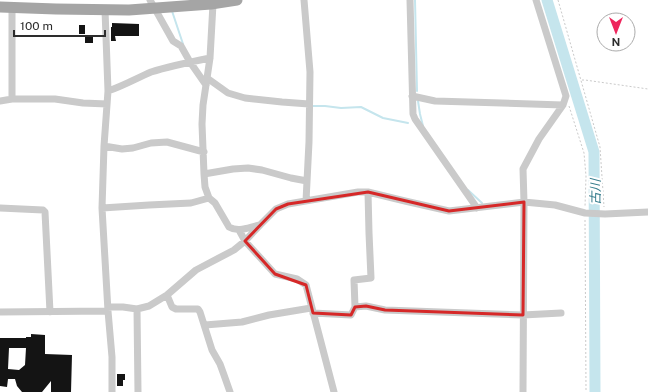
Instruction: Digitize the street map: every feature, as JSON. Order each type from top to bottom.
[{"type":"main road","points":[[0,7],[54,5],[105,10],[129,10],[152,4],[211,3],[237,0]]},
{"type":"street","points":[[304,0],[310,72],[306,201]]},
{"type":"street","points":[[410,0],[413,114],[415,120],[477,208]]},
{"type":"street","points":[[523,392],[524,202],[522,169],[539,140],[563,105],[566,96],[536,0]]},
{"type":"street","points":[[211,3],[210,58],[203,105],[202,124],[205,187],[209,198],[215,203],[229,227],[239,230],[260,225]]},
{"type":"street","points":[[152,4],[173,41],[181,46],[190,62],[206,81],[228,93],[245,98],[309,104]]},
{"type":"street","points":[[12,7],[12,99]]},
{"type":"street","points":[[105,10],[108,91],[102,208],[112,357],[112,392]]},
{"type":"street","points":[[108,91],[166,68],[210,58]]},
{"type":"street","points":[[412,96],[435,101],[563,105]]},
{"type":"street","points":[[0,101],[12,99],[56,99],[84,103],[107,104]]},
{"type":"street","points":[[104,146],[122,149],[134,148],[151,143],[168,142],[204,152]]},
{"type":"street","points":[[204,174],[248,168],[307,181]]},
{"type":"street","points":[[0,312],[50,312],[123,307],[137,309],[149,306],[167,295],[196,270],[234,250],[245,241],[276,209],[288,204],[358,192],[368,192],[449,211],[524,202],[555,205],[587,213],[604,214],[648,212]]},
{"type":"street","points":[[205,325],[242,322],[269,315],[312,311],[351,315],[356,307],[354,280],[371,278],[368,192]]},
{"type":"street","points":[[102,208],[191,203],[209,198]]},
{"type":"street","points":[[0,208],[43,210],[46,212],[50,312]]},
{"type":"street","points":[[239,230],[245,241],[275,274],[297,279],[306,285],[334,392]]},
{"type":"street","points":[[167,295],[172,307],[176,309],[198,309],[200,312],[212,350],[222,370],[230,392]]},
{"type":"street","points":[[356,307],[366,306],[385,310],[523,315],[561,313]]},
{"type":"street","points":[[137,309],[138,392]]},
{"type":"path","points":[[558,0],[600,147],[604,214]]},
{"type":"path","points":[[582,81],[585,80],[648,89]]},
{"type":"path","points":[[566,96],[584,153],[586,176],[586,392]]},
{"type":"highlighted area","points":[[368,192],[449,211],[524,202],[523,315],[385,310],[366,306],[355,307],[351,315],[313,313],[306,285],[275,274],[245,241],[276,209],[288,204]]},
{"type":"building","points":[[112,23],[139,24],[139,36],[115,36],[116,41],[111,41]]},
{"type":"building","points":[[79,25],[85,25],[85,34],[79,34]]},
{"type":"building","points":[[85,36],[93,36],[93,43],[85,43]]},
{"type":"building","points":[[31,334],[45,335],[45,354],[72,355],[71,392],[51,392],[51,381],[42,392],[22,392],[17,386],[15,379],[8,379],[7,387],[0,386],[0,338],[31,337]],"holes":[[[9,348],[26,348],[25,365],[19,370],[8,369]]]},
{"type":"building","points":[[117,374],[125,374],[123,386],[117,386]]},
{"type":"waterway","points":[[415,0],[417,91]]},
{"type":"waterway","name":"古川","points":[[547,0],[594,152],[595,392]]},
{"type":"waterway","points":[[172,11],[183,44]]},
{"type":"waterway","points":[[418,101],[423,126]]},
{"type":"waterway","points":[[310,106],[341,108],[361,107],[383,118],[408,123]]},
{"type":"waterway","points":[[468,190],[482,203]]}]
